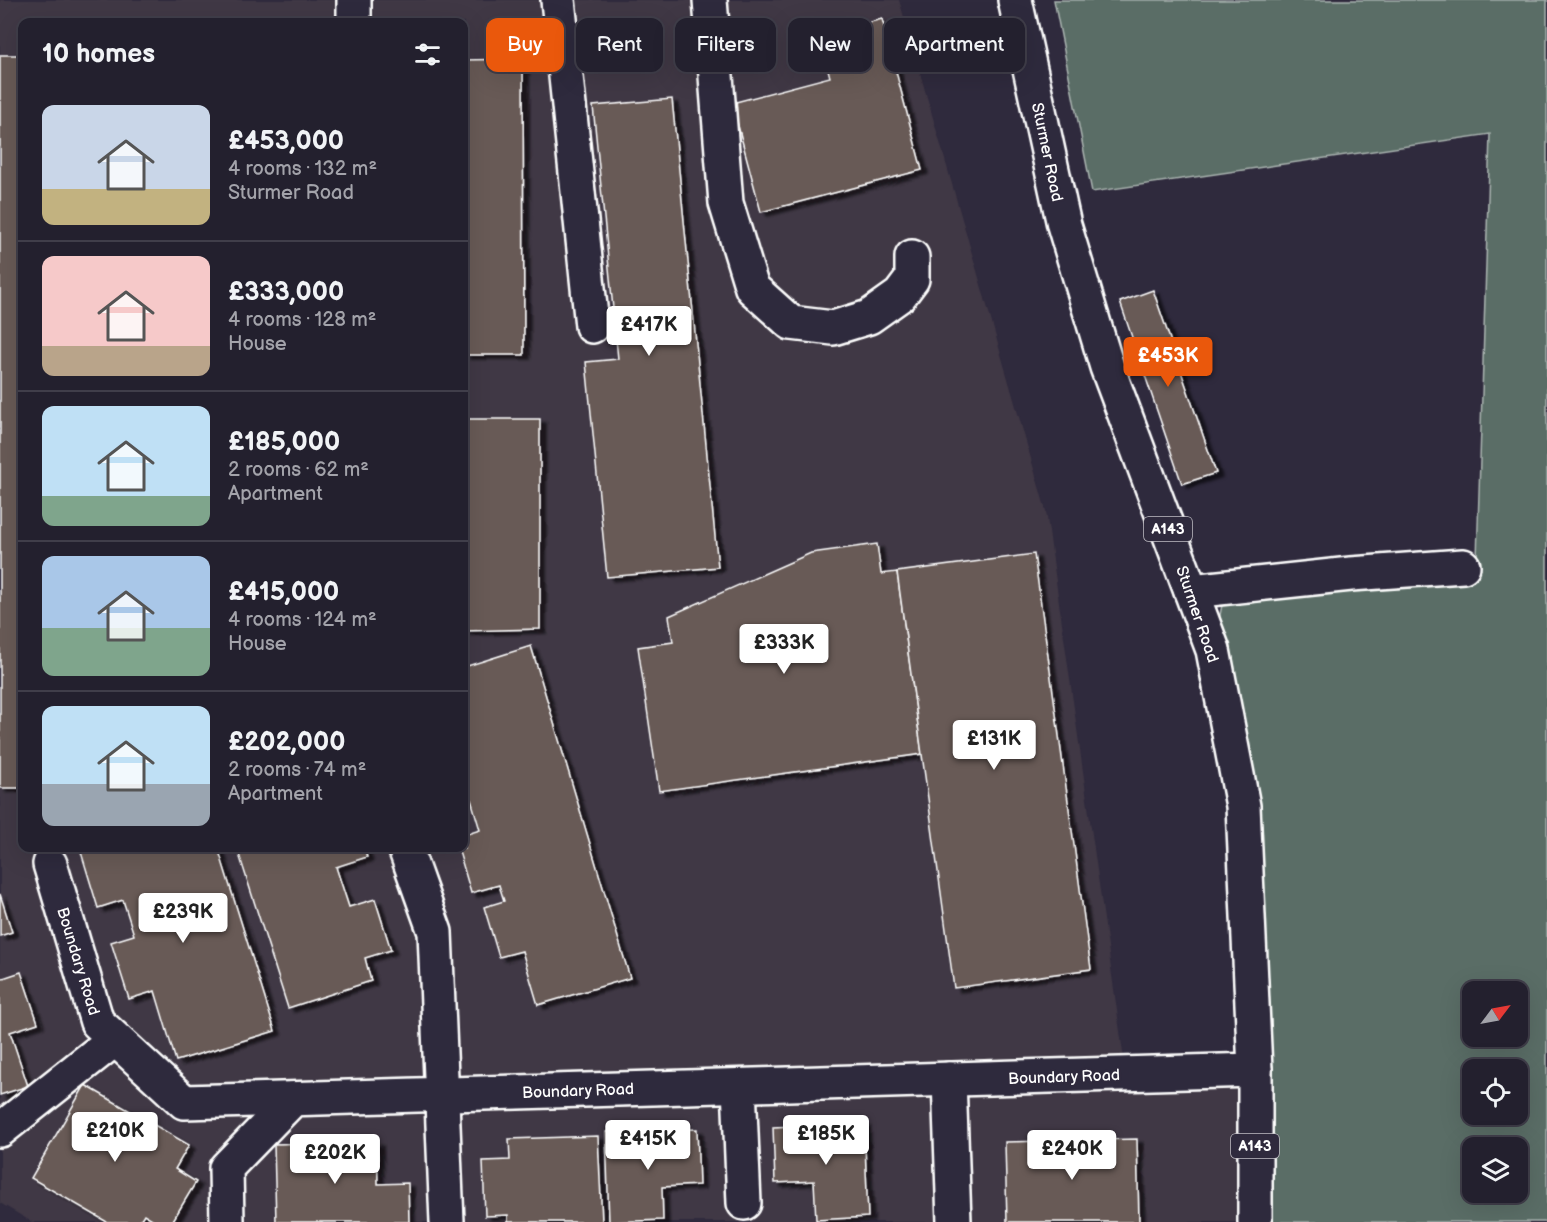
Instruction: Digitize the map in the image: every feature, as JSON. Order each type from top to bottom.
[{"type":"main road","points":[[354,0],[354,18]]},
{"type":"main road","points":[[558,0],[592,326]]},
{"type":"main road","points":[[710,0],[726,203],[752,288],[791,323],[833,328],[869,317],[900,295],[912,279],[912,256]]},
{"type":"main road","name":"Sturmer Road","points":[[1015,0],[1071,247],[1107,367],[1213,650],[1243,806],[1255,1070]]},
{"type":"main road","points":[[1191,591],[1352,574],[1463,566]]},
{"type":"main road","points":[[406,852],[435,932],[447,1222]]},
{"type":"main road","name":"Boundary Road","points":[[50,864],[97,1022],[184,1102],[1255,1070]]},
{"type":"main road","points":[[0,1130],[115,1039]]},
{"type":"main road","name":"A143","points":[[1255,1070],[1255,1222]]},
{"type":"main road","points":[[949,1079],[954,1222]]},
{"type":"main road","points":[[739,1086],[744,1203]]},
{"type":"main road","points":[[227,1222],[226,1168],[292,1099]]},
{"type":"shaded area","points":[[0,0],[899,0],[904,18],[884,18],[884,72],[920,72],[1046,511],[1126,1074],[1255,1070],[1255,1222],[32,1222],[0,1203]]},
{"type":"green space","points":[[1054,0],[1547,0],[1547,1222],[1255,1222],[1255,1070],[1213,650],[1223,600],[1477,559],[1490,134],[1092,192]]},
{"type":"building","points":[[882,19],[884,72],[896,72],[922,170],[761,212],[732,103],[830,77],[829,72],[872,72],[872,22]]},
{"type":"building","points":[[0,55],[18,55],[18,788],[0,788]]},
{"type":"building","points":[[468,60],[486,60],[486,72],[523,72],[524,355],[468,355]]},
{"type":"building","points":[[672,99],[718,567],[607,577],[586,362],[618,359],[593,106]]},
{"type":"building","points":[[1153,290],[1216,473],[1182,484],[1120,302]]},
{"type":"building","points":[[468,419],[540,419],[540,629],[468,631]]},
{"type":"building","points":[[877,544],[881,574],[897,572],[922,754],[659,791],[638,647],[673,642],[669,616],[811,553]]},
{"type":"building","points":[[1034,554],[1091,969],[954,988],[897,572]]},
{"type":"building","points":[[531,646],[630,978],[538,1005],[522,951],[499,957],[484,907],[504,901],[499,885],[471,893],[459,852],[468,852],[468,834],[480,830],[468,789],[468,666]]},
{"type":"building","points":[[81,852],[219,852],[275,1031],[176,1061],[155,991],[129,999],[111,942],[134,935],[123,900],[98,908]]},
{"type":"building","points":[[238,852],[365,852],[367,857],[336,867],[349,907],[375,899],[391,950],[365,958],[371,981],[288,1008]]},
{"type":"building","points":[[0,894],[12,932],[0,936]]},
{"type":"building","points":[[21,972],[38,1023],[10,1032],[28,1086],[0,1095],[0,979]]},
{"type":"building","points":[[85,1085],[189,1145],[175,1169],[196,1182],[172,1222],[157,1222],[144,1214],[139,1222],[107,1222],[31,1178]]},
{"type":"building","points":[[864,1123],[868,1217],[816,1220],[814,1181],[775,1183],[773,1127]]},
{"type":"building","points":[[697,1129],[699,1185],[662,1187],[663,1220],[609,1222],[606,1132]]},
{"type":"building","points":[[598,1136],[602,1222],[508,1222],[508,1215],[485,1216],[483,1161],[510,1160],[509,1139]]},
{"type":"building","points":[[1137,1139],[1139,1222],[1007,1222],[1005,1142]]},
{"type":"building","points":[[377,1142],[378,1184],[408,1183],[409,1222],[276,1222],[274,1144]]}]
